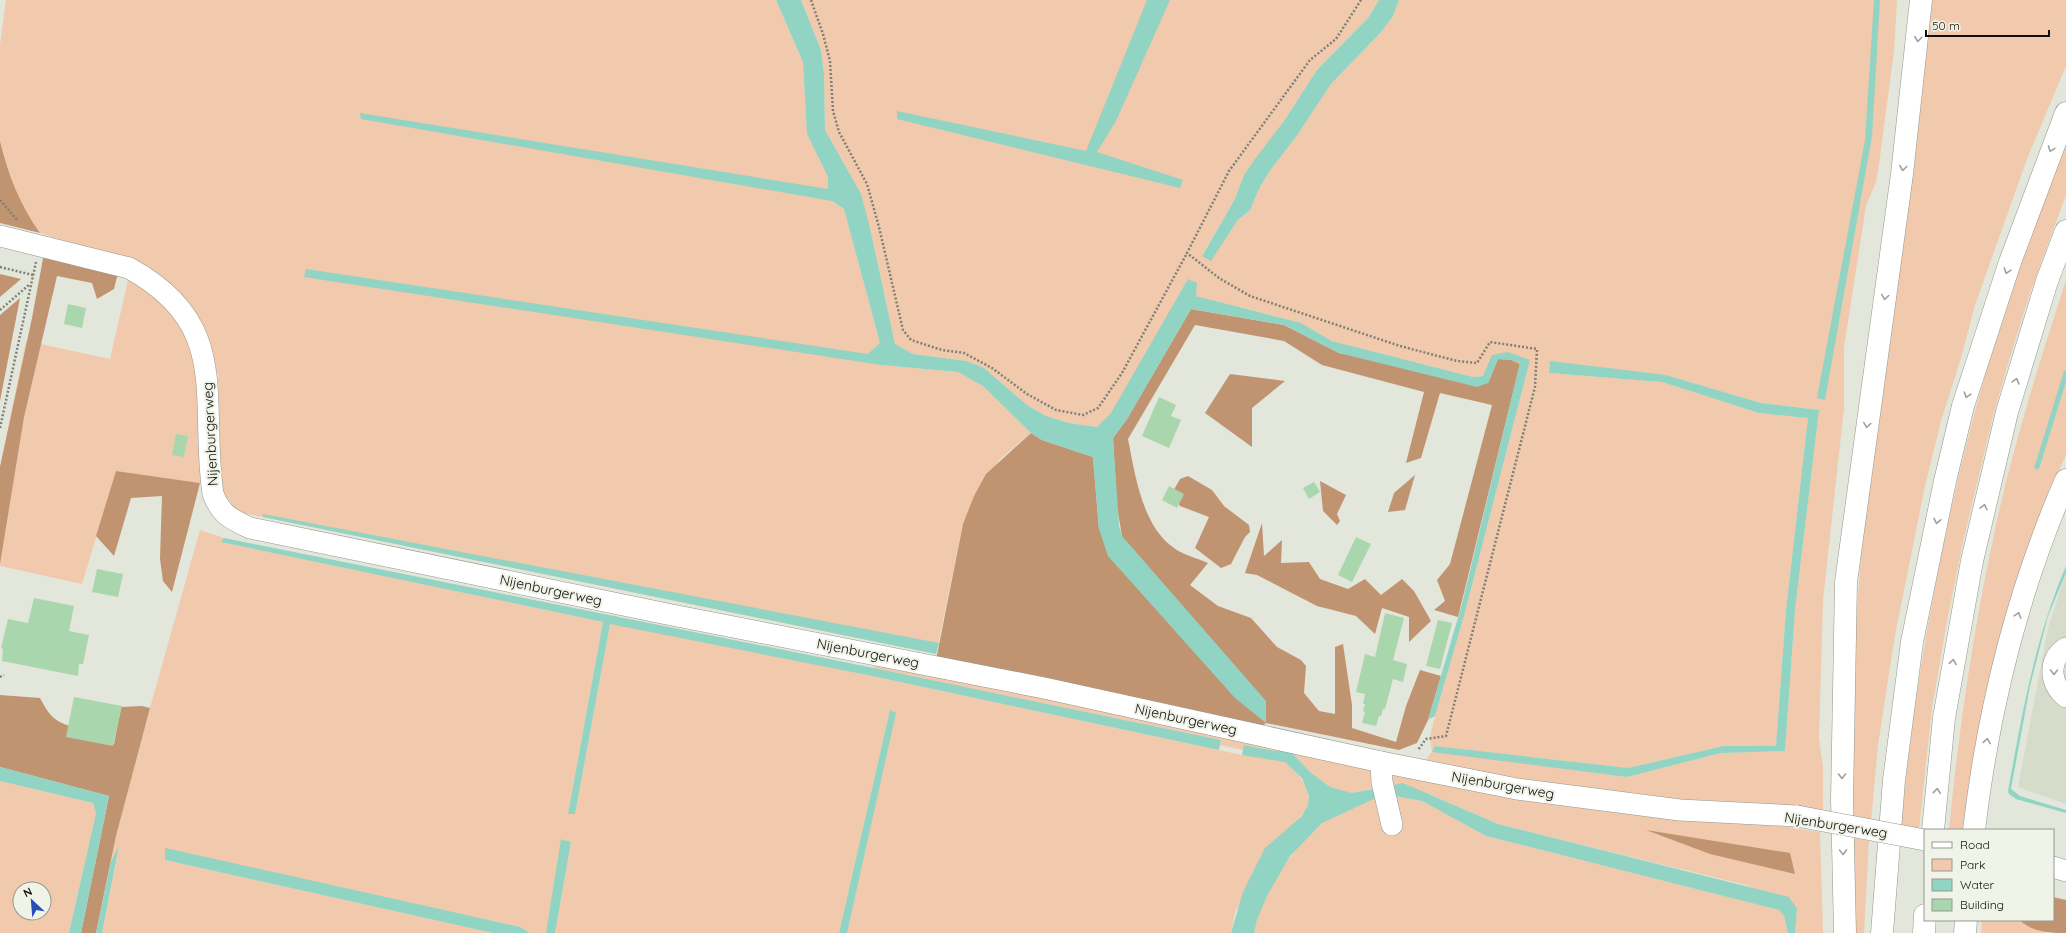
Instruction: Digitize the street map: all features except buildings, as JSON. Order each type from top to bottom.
[{"type":"highway","points":[[1846,933],[1842,799],[1846,582],[1903,166],[1921,0]]},
{"type":"highway","points":[[1882,933],[1894,780],[1911,649],[1919,602],[1945,481],[1964,406],[2010,262],[2066,113]]},
{"type":"highway","points":[[1933,829],[1944,718],[1972,561],[2007,412],[2047,281],[2066,232]]},
{"type":"highway","points":[[1974,829],[1990,727],[2016,622],[2051,514],[2066,480]]},
{"type":"highway","points":[[1924,933],[1925,921]]},
{"type":"highway","points":[[1965,933],[1966,921]]},
{"type":"street","name":"Nijenburgerweg","points":[[0,236],[129,268],[147,278],[163,290],[185,315],[194,328],[204,358],[213,494],[218,506],[224,514],[250,528],[672,615],[1044,688],[1383,781],[1407,767],[1517,789],[1680,810],[1797,816],[1924,840]]},
{"type":"street","points":[[2066,648],[2058,655],[2053,670],[2056,686],[2066,697]]},
{"type":"street","points":[[1383,781],[1392,825]]},
{"type":"street","points":[[2054,867],[2066,871]]},
{"type":"path","points":[[811,0],[823,34],[830,61],[832,111],[839,132],[867,184],[904,330],[912,340],[942,350],[964,353],[992,368],[1027,394],[1056,410],[1083,415],[1098,408],[1122,373],[1187,253],[1229,171],[1310,60],[1336,39],[1361,0]]},
{"type":"path","points":[[0,428],[38,246]]},
{"type":"path","points":[[1187,253],[1219,278],[1250,296],[1400,346],[1457,361],[1477,363],[1490,342],[1537,348],[1535,387],[1446,736],[1426,739],[1407,767]]},
{"type":"path","points":[[0,267],[33,275]]},
{"type":"path","points":[[0,310],[30,284]]},
{"type":"path","points":[[0,677],[4,676]]},
{"type":"shaded area","points":[[0,141],[7,166],[21,201],[26,212],[40,233],[0,223]]},
{"type":"shaded area","points":[[44,253],[118,273],[114,289],[97,299],[92,283],[57,276],[24,417],[0,564],[0,467],[32,318]]},
{"type":"shaded area","points":[[0,274],[21,279],[0,297]]},
{"type":"shaded area","points":[[20,298],[0,401],[0,315]]},
{"type":"shaded area","points":[[1191,309],[1284,325],[1339,353],[1488,383],[1498,359],[1511,360],[1520,364],[1458,617],[1434,610],[1445,601],[1437,580],[1450,564],[1492,405],[1440,393],[1421,458],[1406,463],[1424,392],[1322,365],[1284,341],[1195,325],[1128,439],[1137,483],[1147,513],[1154,527],[1174,548],[1186,555],[1208,563],[1190,585],[1218,606],[1251,618],[1277,647],[1301,660],[1306,666],[1304,693],[1319,711],[1335,714],[1335,647],[1343,644],[1352,705],[1352,728],[1396,742],[1406,706],[1420,670],[1441,676],[1428,720],[1417,743],[1399,750],[1266,723],[1260,728],[936,660],[963,524],[974,496],[986,474],[1031,433],[1042,440],[1093,457],[1099,529],[1122,536],[1117,507],[1113,438],[1127,419]]},
{"type":"shaded area","points":[[1230,374],[1285,381],[1252,408],[1252,447],[1205,413]]},
{"type":"shaded area","points":[[116,471],[200,483],[172,592],[163,581],[160,559],[162,496],[131,498],[114,556],[96,536]]},
{"type":"shaded area","points":[[1415,475],[1405,510],[1388,512],[1394,493]]},
{"type":"shaded area","points":[[1188,476],[1212,490],[1224,506],[1249,525],[1250,532],[1245,537],[1231,564],[1221,568],[1195,548],[1209,517],[1180,506],[1172,493],[1180,479]]},
{"type":"shaded area","points":[[1320,481],[1346,495],[1337,514],[1340,521],[1337,525],[1323,511]]},
{"type":"shaded area","points":[[1262,523],[1264,556],[1282,540],[1281,563],[1309,562],[1320,579],[1348,589],[1365,579],[1381,595],[1402,579],[1414,591],[1431,621],[1409,642],[1409,617],[1382,608],[1375,634],[1356,616],[1317,606],[1257,575],[1245,573]]},
{"type":"shaded area","points":[[2066,573],[2066,804],[2018,787],[2048,628]]},
{"type":"shaded area","points":[[0,695],[40,698],[55,719],[70,726],[68,735],[114,744],[121,707],[142,706],[150,708],[116,836],[96,933],[81,933],[109,796],[0,767]]},
{"type":"shaded area","points":[[1646,830],[1790,853],[1795,874],[1710,854]]},
{"type":"shaded area","points":[[2054,897],[2066,900],[2066,933],[2048,932],[2029,927],[2021,921],[2054,921]]},
{"type":"green space","points":[[6,0],[776,0],[803,62],[807,134],[828,177],[828,189],[832,201],[844,209],[880,343],[881,365],[958,372],[983,386],[1031,433],[1000,459],[963,524],[936,654],[238,512],[222,491],[220,470],[218,374],[198,327],[105,254],[40,233],[25,212],[6,169],[0,141],[0,45]]},
{"type":"green space","points":[[801,0],[1379,0],[1368,18],[1317,70],[1284,121],[1244,175],[1235,199],[1202,255],[1210,260],[1237,221],[1250,210],[1260,187],[1269,172],[1298,134],[1331,84],[1382,31],[1393,16],[1399,0],[1897,0],[1894,51],[1879,164],[1876,182],[1866,206],[1844,347],[1844,408],[1823,600],[1819,738],[1823,767],[1823,812],[1703,806],[1423,765],[1432,751],[1430,737],[1435,716],[1464,616],[1528,368],[1473,377],[1332,341],[1301,323],[1196,296],[1111,413],[1098,427],[1069,423],[1046,416],[1027,405],[984,368],[967,361],[913,354],[895,344],[870,228],[825,130],[824,74],[821,50]],"holes":[[[1549,373],[1666,375],[1761,403],[1819,410],[1795,610],[1785,751],[1721,753],[1627,777],[1433,751],[1435,746],[1628,768],[1723,746],[1776,746],[1786,610],[1808,418],[1759,413],[1662,382]]]},
{"type":"green space","points":[[1931,0],[2066,0],[2066,66],[2027,159],[1975,305],[1961,358],[1941,421],[1925,486],[1895,635],[1878,745],[1871,821],[1852,817],[1856,623],[1864,517],[1918,127]]},
{"type":"green space","points":[[2066,144],[2066,195],[2030,293],[2010,357],[1993,416],[1963,542],[1947,621],[1932,708],[1919,829],[1901,826],[1915,708],[1934,592],[1973,418],[2006,306]]},
{"type":"green space","points":[[129,276],[143,282],[191,334],[207,484],[116,471],[82,584],[0,566],[0,467],[26,341],[110,359]]},
{"type":"green space","points":[[2066,280],[2066,455],[2057,475],[1965,829],[1949,829],[1957,753],[1968,677],[1988,563],[2003,494],[2037,371]]},
{"type":"green space","points":[[200,530],[224,538],[222,542],[603,622],[568,814],[575,814],[610,623],[872,676],[1242,755],[1281,760],[1294,769],[1302,781],[1308,794],[1308,806],[1303,815],[1290,827],[1235,912],[1231,933],[847,933],[895,713],[890,710],[839,933],[555,933],[571,842],[562,839],[546,933],[530,933],[520,927],[165,851],[165,860],[493,933],[102,933],[119,848],[111,862],[116,836]]},
{"type":"green space","points":[[877,656],[1328,755],[1820,832],[1823,933],[1795,933],[1797,909],[1746,885],[1498,824],[1429,794],[1373,788],[1352,793],[1330,787],[1310,772],[1289,750],[1275,751],[1245,745],[1243,750],[1220,745],[1221,740],[874,668]]},
{"type":"green space","points":[[0,781],[93,803],[96,813],[69,933],[0,933]]},
{"type":"green space","points":[[1395,796],[1422,801],[1486,836],[1779,910],[1784,916],[1788,933],[1254,933],[1263,904],[1279,873],[1311,833],[1326,820],[1348,809],[1377,798]]},
{"type":"green space","points":[[1852,838],[1869,841],[1864,933],[1856,933]]},
{"type":"green space","points":[[1982,921],[2021,921],[2025,925],[2048,933],[1981,933]]},
{"type":"water","points":[[776,0],[801,0],[821,50],[824,74],[825,130],[861,194],[870,228],[895,344],[913,354],[967,361],[984,368],[1027,405],[1046,416],[1069,423],[1097,427],[1111,413],[1188,279],[1197,283],[1196,296],[1301,323],[1332,341],[1473,377],[1483,376],[1492,355],[1508,352],[1530,360],[1464,616],[1435,716],[1428,720],[1462,604],[1520,363],[1511,360],[1498,359],[1488,383],[1477,387],[1339,353],[1284,325],[1191,309],[1127,419],[1113,438],[1119,525],[1122,536],[1266,701],[1266,723],[1235,698],[1108,556],[1099,529],[1093,457],[1042,440],[1031,433],[983,386],[958,372],[881,365],[304,277],[306,269],[868,354],[880,343],[844,209],[832,201],[361,119],[360,113],[828,189],[828,177],[807,134],[803,62]]},
{"type":"water","points":[[1147,0],[1170,0],[1116,121],[1097,152],[1183,180],[1180,188],[897,119],[897,111],[1086,151]]},
{"type":"water","points":[[1379,0],[1399,0],[1393,16],[1382,31],[1331,84],[1298,134],[1269,172],[1260,187],[1250,210],[1237,221],[1211,261],[1202,256],[1235,199],[1244,175],[1255,159],[1284,121],[1317,70],[1368,18]]},
{"type":"water","points":[[1874,0],[1880,0],[1872,136],[1825,400],[1817,398],[1865,140]]},
{"type":"water","points":[[1550,361],[1666,375],[1761,403],[1819,410],[1795,610],[1785,751],[1721,753],[1627,777],[1432,752],[1435,746],[1628,768],[1723,746],[1776,746],[1786,610],[1808,418],[1759,413],[1662,382],[1549,373]]},
{"type":"water","points":[[263,514],[939,643],[936,654],[263,517]]},
{"type":"water","points":[[224,538],[874,668],[1221,740],[1219,750],[872,676],[610,624],[575,814],[568,814],[603,622],[221,542]]},
{"type":"water","points":[[2066,566],[2066,573],[2048,616],[2030,686],[2011,789],[2020,796],[2066,810],[2066,813],[2016,799],[2009,794],[2008,791],[2024,705],[2038,649],[2046,621],[2055,593]]},
{"type":"water","points":[[890,710],[896,713],[847,933],[839,933]]},
{"type":"water","points":[[1244,745],[1275,751],[1285,748],[1289,750],[1310,772],[1330,787],[1352,793],[1403,783],[1498,824],[1789,897],[1797,909],[1795,933],[1788,933],[1784,916],[1779,910],[1486,836],[1422,801],[1395,796],[1376,798],[1322,823],[1290,856],[1267,896],[1257,920],[1254,933],[1231,933],[1243,892],[1265,848],[1302,816],[1308,805],[1309,796],[1302,778],[1285,762],[1242,755]]},
{"type":"water","points":[[0,767],[109,796],[81,933],[69,933],[96,813],[93,803],[0,781]]},
{"type":"water","points":[[561,839],[571,842],[555,933],[546,933]]},
{"type":"water","points":[[119,846],[102,933],[96,933],[111,862]]},
{"type":"water","points":[[165,848],[520,927],[530,933],[493,933],[165,860]]},
{"type":"waterway","points":[[2037,467],[2066,373]]}]
